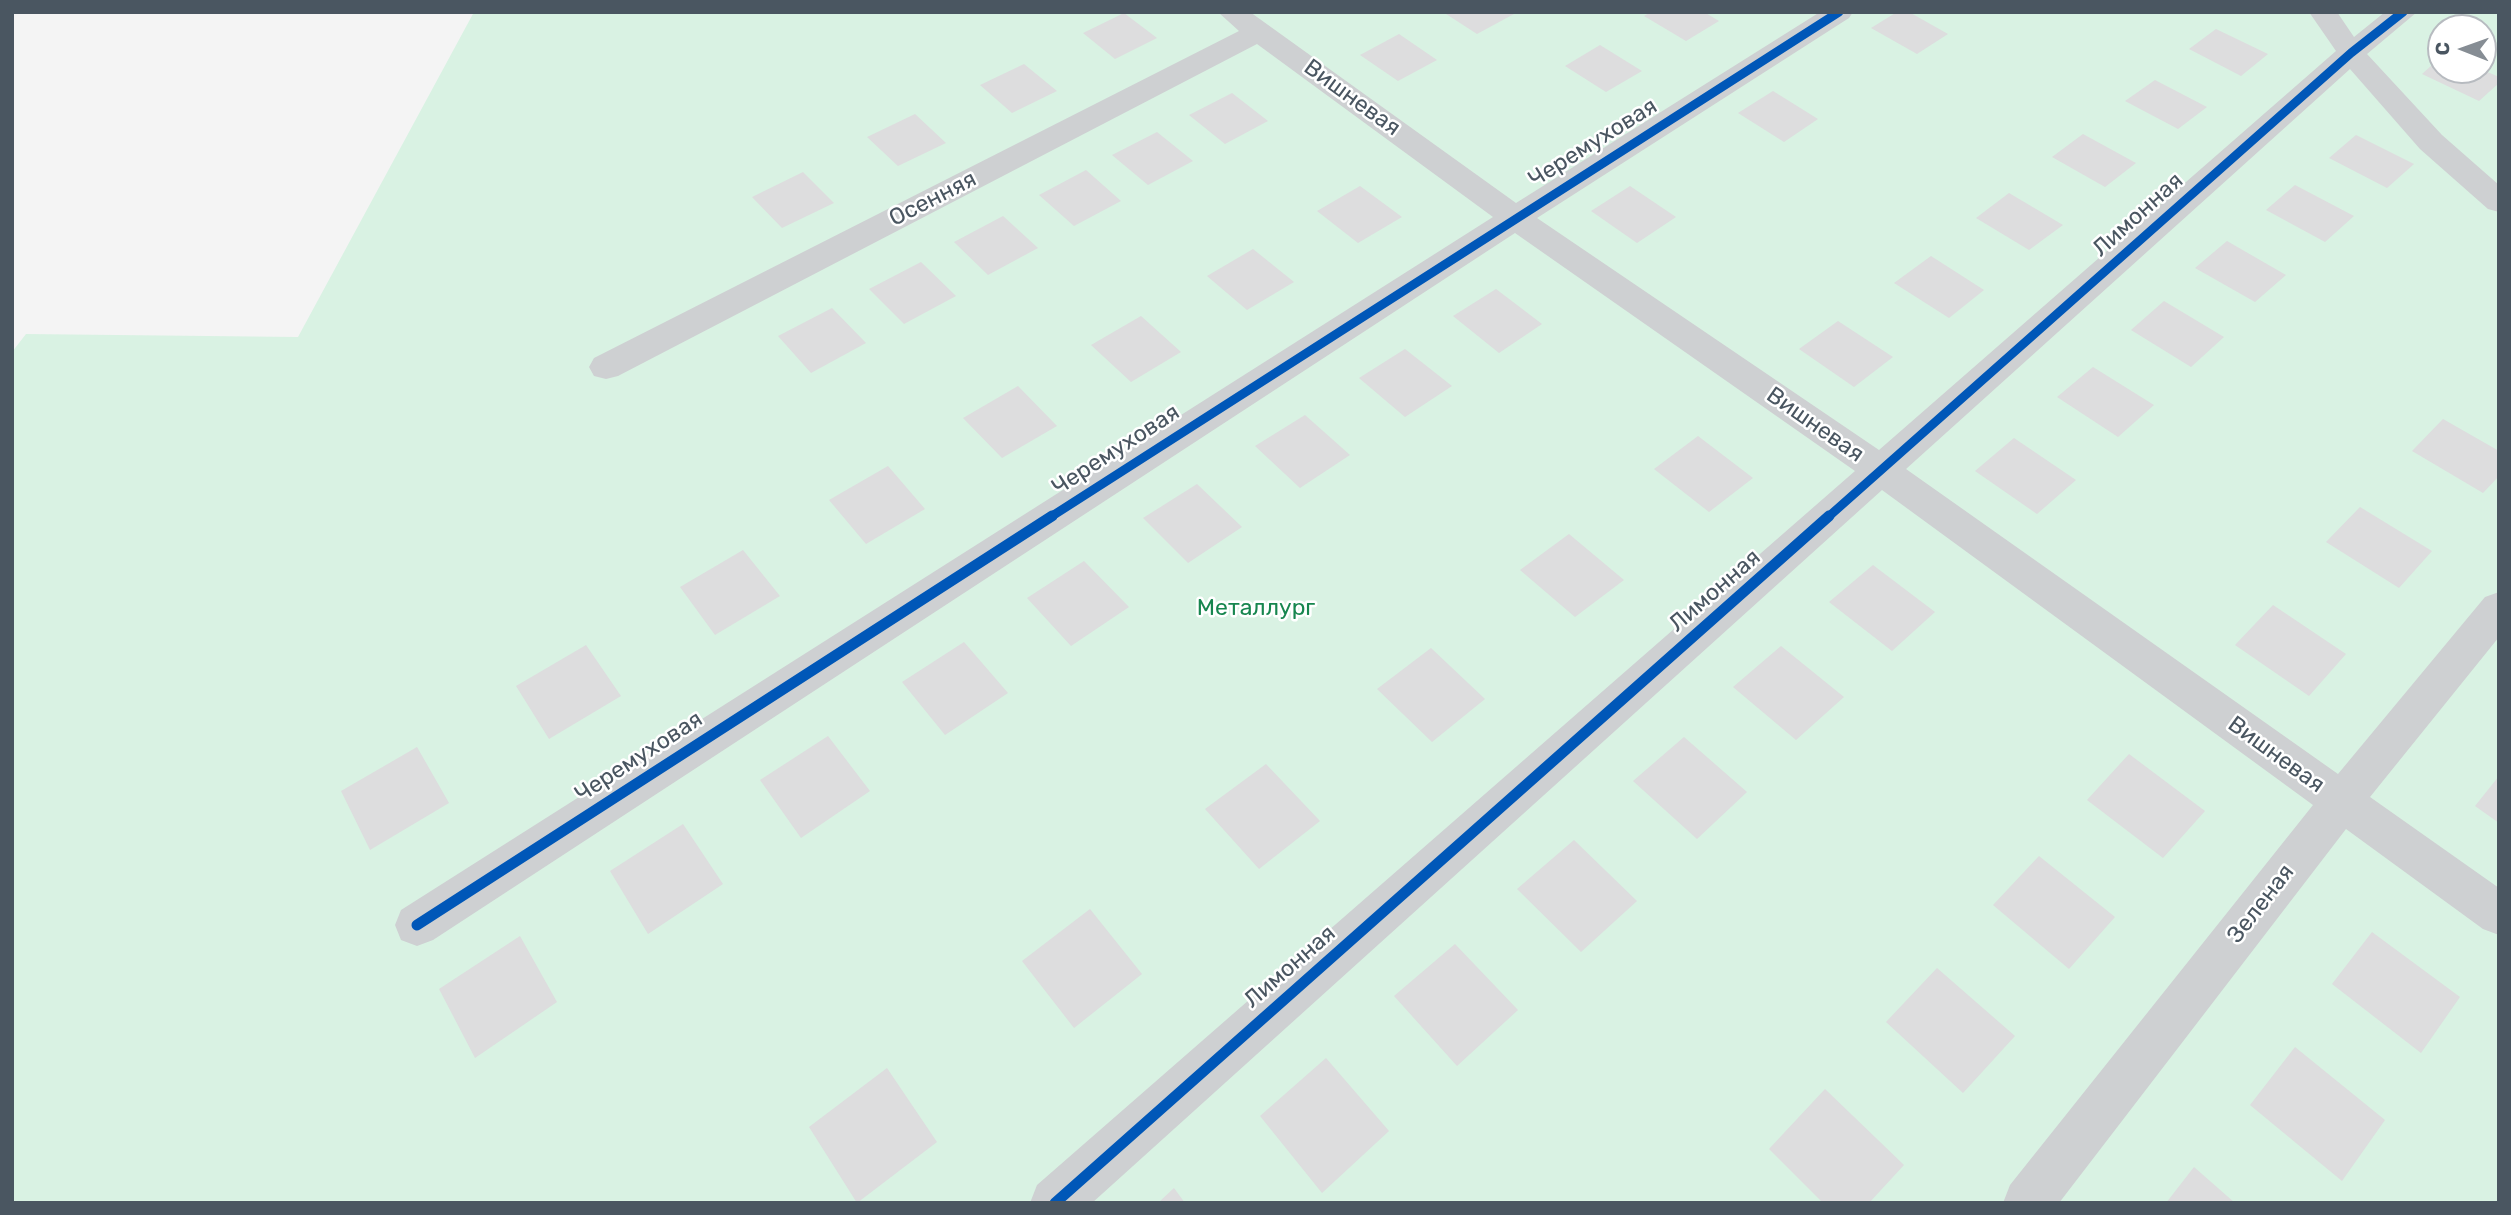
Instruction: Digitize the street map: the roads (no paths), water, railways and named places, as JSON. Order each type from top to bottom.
[{"type":"street","name":"Черемуховая","points":[[417,925],[1839,12]]},
{"type":"street","points":[[2323,12],[2351,53],[2431,142],[2499,202]]},
{"type":"street","name":"Лимонная","points":[[1055,1203],[2351,53],[2403,12]]},
{"type":"street","name":"Вишневая","points":[[1246,22],[1515,218],[1882,471],[2499,914]]},
{"type":"street","name":"Осенняя","points":[[606,367],[1246,22]]},
{"type":"street","name":"Зеленая","points":[[2028,1203],[2341,802],[2499,608]]},
{"type":"park label","name":"Металлург","points":[[1256,608]]}]
